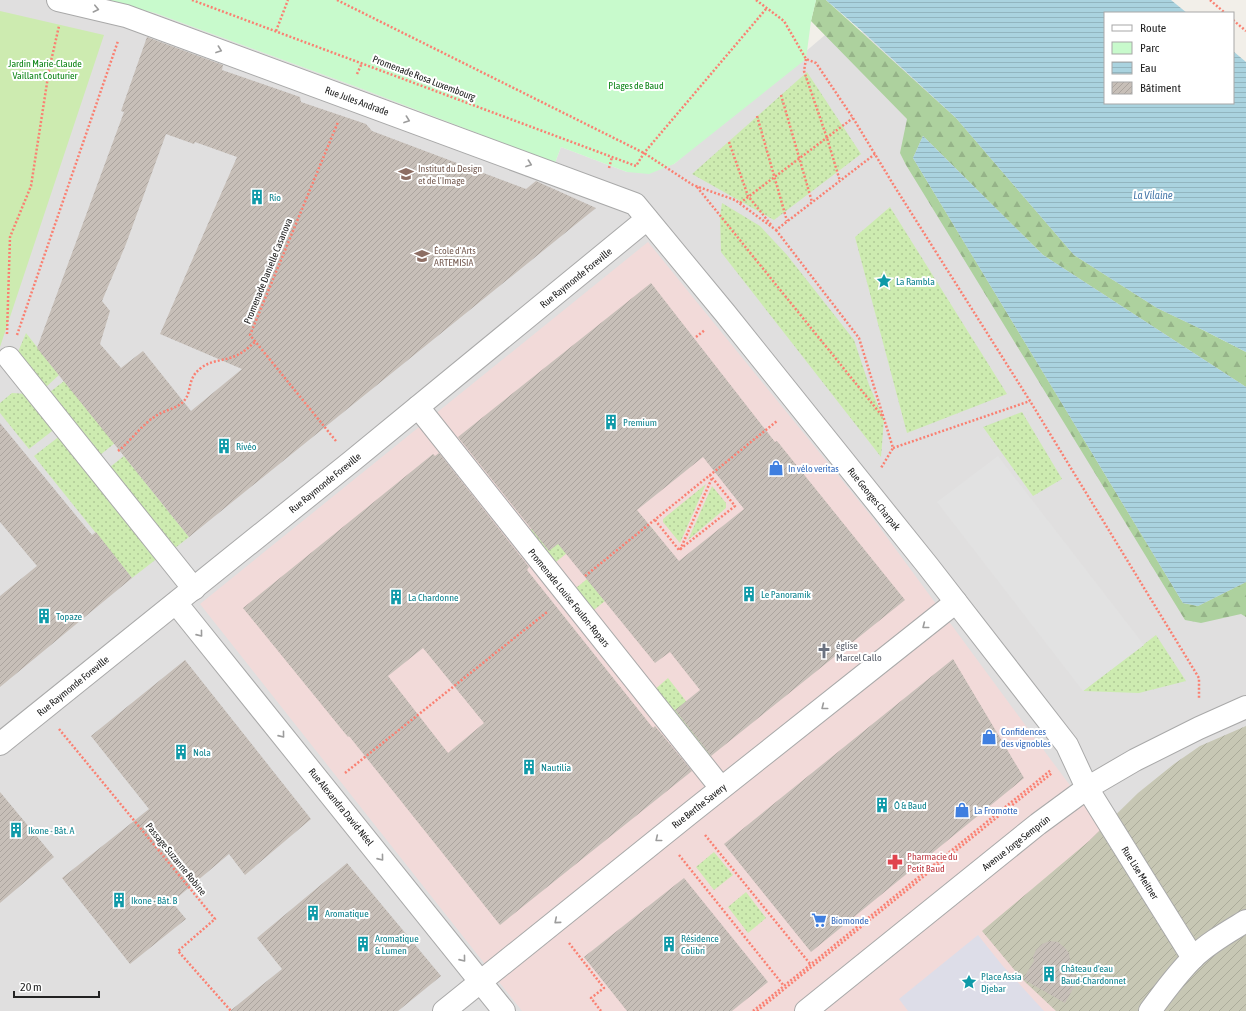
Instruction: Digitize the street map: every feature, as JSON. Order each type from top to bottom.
[{"type":"street","name":"Rue Jules Andrade","points":[[61,1],[126,16],[635,204],[647,219]]},
{"type":"street","name":"Rue Raymonde Foreville","points":[[0,744],[352,461],[647,219]]},
{"type":"street","name":"Rue Georges Charpak","points":[[647,219],[725,313],[956,602],[1069,751],[1087,788]]},
{"type":"street","points":[[9,358],[194,589]]},
{"type":"street","name":"Promenade Louise Foulon-Ropars","points":[[418,407],[721,788]]},
{"type":"street","name":"Rue Berthe Savery","points":[[444,1011],[482,982],[688,814],[956,602]]},
{"type":"street","name":"Rue Alexandra David-Néel","points":[[176,603],[504,1011]]},
{"type":"street","name":"Avenue Jorge Semprún","points":[[806,1011],[1032,829],[1087,788],[1135,760],[1199,728],[1246,707]]},
{"type":"street","name":"Rue Lise Meitner","points":[[1087,788],[1193,958]]},
{"type":"street","points":[[1150,1011],[1164,991],[1193,958],[1202,950],[1246,921]]},
{"type":"path","name":"Promenade Rosa Luxembourg","points":[[192,0],[636,166],[644,153]]},
{"type":"path","points":[[276,31],[288,0]]},
{"type":"path","points":[[336,0],[644,153],[697,187],[735,200],[776,230]]},
{"type":"path","points":[[756,0],[784,21],[806,59],[816,63],[853,118],[1030,400],[1199,678],[1199,728]]},
{"type":"path","points":[[1210,0],[1224,12]]},
{"type":"path","points":[[7,336],[10,236],[31,186],[61,1]]},
{"type":"path","points":[[644,153],[766,8]]},
{"type":"path","points":[[9,358],[126,16]]},
{"type":"path","points":[[1234,21],[1246,31]]},
{"type":"path","points":[[806,59],[804,71],[840,181]]},
{"type":"path","name":"Promenade Danielle Casanova","points":[[255,342],[250,335],[362,63]]},
{"type":"path","points":[[781,95],[812,203]]},
{"type":"path","points":[[757,116],[788,221]]},
{"type":"path","points":[[740,203],[853,118]]},
{"type":"path","points":[[729,142],[748,196],[859,338],[894,448]]},
{"type":"path","points":[[776,230],[875,154]]},
{"type":"path","points":[[697,187],[884,419]]},
{"type":"path","points":[[97,468],[128,443],[152,418],[184,401],[188,395],[191,379],[202,367],[210,363],[235,356],[255,342],[352,461]]},
{"type":"path","points":[[867,490],[894,448],[1030,400]]},
{"type":"path","points":[[711,477],[734,506],[679,550],[711,477]]},
{"type":"path","points":[[655,520],[679,550]]},
{"type":"path","name":"Passage Suzanne Robine","points":[[43,710],[214,920],[178,951],[231,1011]]},
{"type":"path","points":[[753,1011],[1056,766],[1069,751]]},
{"type":"path","points":[[757,1011],[1069,751]]},
{"type":"path","points":[[688,814],[811,965]]},
{"type":"path","points":[[663,835],[784,986]]},
{"type":"path","points":[[553,924],[604,988],[591,998],[601,1011]]},
{"type":"shaded area","points":[[0,0],[100,0],[155,13],[357,87],[555,163],[561,147],[627,172],[674,164],[825,35],[863,32],[956,118],[1246,367],[1246,727],[1056,1011],[0,1011]]},
{"type":"shaded area","points":[[648,242],[872,517],[1051,760],[1190,945],[1143,1011],[522,1011],[200,604]]},
{"type":"shaded area","points":[[998,456],[1144,645],[1083,691],[937,502]]},
{"type":"shaded area","points":[[1246,726],[1246,1011],[1056,1011],[1022,979],[982,931],[1089,841],[1138,793],[1174,764],[1200,746]]},
{"type":"shaded area","name":"Place Assia Djebar","points":[[978,935],[1002,965],[1044,1011],[908,1011],[899,999]]},
{"type":"green space","name":"Plages de Baud","points":[[100,0],[816,0],[811,21],[806,59],[674,164],[649,174],[627,172],[561,147],[555,163],[357,87],[155,13]]},
{"type":"green space","points":[[816,0],[826,0],[956,118],[1074,255],[1157,308],[1246,352],[1246,387],[1043,255],[923,136],[913,158],[1183,603],[1198,606],[1246,582],[1246,617],[1241,614],[1201,623],[1185,620],[906,165],[900,153],[907,119],[811,21]]},
{"type":"green space","name":"Jardin Marie-Claude Vaillant Couturier","points":[[0,11],[104,35],[0,347]]},
{"type":"green space","points":[[807,72],[861,154],[774,220],[692,174]]},
{"type":"green space","points":[[722,203],[760,226],[787,255],[854,340],[869,385],[884,419],[881,457],[721,252],[720,217]]},
{"type":"green space","points":[[890,207],[1007,394],[907,433],[855,237]]},
{"type":"green space","points":[[26,333],[59,375],[46,387],[18,352]]},
{"type":"green space","points":[[64,381],[115,443],[100,455],[50,392]]},
{"type":"green space","points":[[12,393],[29,394],[56,428],[29,449],[0,413],[0,403]]},
{"type":"green space","points":[[1022,412],[1062,479],[1033,496],[983,427]]},
{"type":"green space","points":[[61,435],[159,557],[132,578],[34,456]]},
{"type":"green space","points":[[124,456],[189,537],[175,548],[110,467]]},
{"type":"green space","points":[[706,484],[680,543],[663,522],[663,519]]},
{"type":"green space","points":[[712,486],[726,503],[726,508],[688,540]]},
{"type":"green space","points":[[541,521],[567,553],[551,566],[525,534]]},
{"type":"green space","points":[[651,527],[658,536],[594,587],[605,601],[589,614],[571,592]]},
{"type":"green space","points":[[1156,635],[1186,681],[1139,693],[1083,691]]},
{"type":"green space","points":[[668,678],[721,746],[706,759],[652,692]]},
{"type":"green space","points":[[714,852],[733,875],[714,890],[696,867]]},
{"type":"green space","points":[[746,892],[766,918],[748,933],[728,907]]},
{"type":"water","name":"La Vilaine","points":[[826,0],[1171,0],[1186,12],[1104,12],[1104,104],[1234,104],[1234,52],[1246,62],[1246,352],[1157,308],[1074,255],[956,118]]},
{"type":"water","points":[[923,136],[1043,255],[1246,387],[1246,582],[1198,606],[1183,603],[913,158]]},
{"type":"building","points":[[147,37],[223,65],[222,70],[300,97],[301,102],[366,124],[372,131],[526,189],[536,181],[596,208],[189,537],[37,348],[124,112],[121,111]],"holes":[[[166,134],[194,144],[195,142],[237,157],[160,334],[242,369],[191,411],[143,351],[121,368],[100,344],[110,311],[102,301],[126,244]]]},
{"type":"building","points":[[651,283],[775,442],[777,441],[905,600],[711,756],[675,710],[700,690],[670,652],[655,663],[558,544],[549,551],[458,437]],"holes":[[[703,457],[744,509],[679,561],[637,510]]]},
{"type":"building","name":"Topaze","points":[[0,423],[92,535],[96,532],[132,578],[0,687],[0,596],[37,566],[0,522]]},
{"type":"building","points":[[439,453],[529,567],[527,570],[653,728],[655,726],[692,771],[500,925],[349,736],[348,737],[243,608],[433,454],[435,456]],"holes":[[[423,648],[484,723],[448,753],[388,676]]]},
{"type":"building","name":"Ô & Baud","points":[[953,659],[1024,778],[811,952],[724,844]]},
{"type":"building","name":"Nola","points":[[185,660],[311,819],[245,875],[229,854],[172,902],[186,919],[130,964],[62,878],[149,809],[91,736]]},
{"type":"building","name":"Ikone - Bât. A","points":[[0,792],[54,857],[0,903]]},
{"type":"building","name":"Aromatique & Lumen","points":[[347,863],[441,976],[398,1011],[230,1011],[282,969],[257,938]]},
{"type":"building","name":"Résidence Colibri","points":[[684,878],[768,982],[732,1011],[627,1011],[584,957]]},
{"type":"building","name":"Château d'eau Baud-Chardonnet","points":[[1050,941],[1058,942],[1069,953],[1070,960],[1067,971],[1079,978],[1065,1003],[1023,979],[1034,961],[1033,957],[1036,950],[1042,944]]},
{"type":"place","name":"Institut du Design et de l'Image","points":[[406,174]]},
{"type":"place","name":"Rio","points":[[257,197]]},
{"type":"place","name":"École d'Arts ARTEMISIA","points":[[422,256]]},
{"type":"place","name":"La Rambla","points":[[884,281]]},
{"type":"place","name":"Premium","points":[[611,422]]},
{"type":"place","name":"Rivéo","points":[[224,446]]},
{"type":"place","name":"In vélo veritas","points":[[776,468]]},
{"type":"place","name":"Le Panoramik","points":[[749,594]]},
{"type":"place","name":"La Chardonne","points":[[396,597]]},
{"type":"place","name":"Topaze","points":[[44,616]]},
{"type":"place","name":"église Marcel Callo","points":[[824,651]]},
{"type":"place","name":"Confidences des vignobles","points":[[989,737]]},
{"type":"place","name":"Nola","points":[[181,752]]},
{"type":"place","name":"Nautilia","points":[[529,767]]},
{"type":"place","name":"Ô & Baud","points":[[882,805]]},
{"type":"place","name":"La Fromotte","points":[[962,810]]},
{"type":"place","name":"Ikone - Bât. A","points":[[16,830]]},
{"type":"place","name":"Pharmacie du Petit Baud","points":[[895,862]]},
{"type":"place","name":"Ikone - Bât. B","points":[[119,900]]},
{"type":"place","name":"Aromatique","points":[[313,913]]},
{"type":"place","name":"Biomonde","points":[[819,920]]},
{"type":"place","name":"Aromatique & Lumen","points":[[363,944]]},
{"type":"place","name":"Résidence Colibri","points":[[669,944]]},
{"type":"place","name":"Château d'eau Baud-Chardonnet","points":[[1049,974]]},
{"type":"place","name":"Place Assia Djebar","points":[[969,982]]}]
